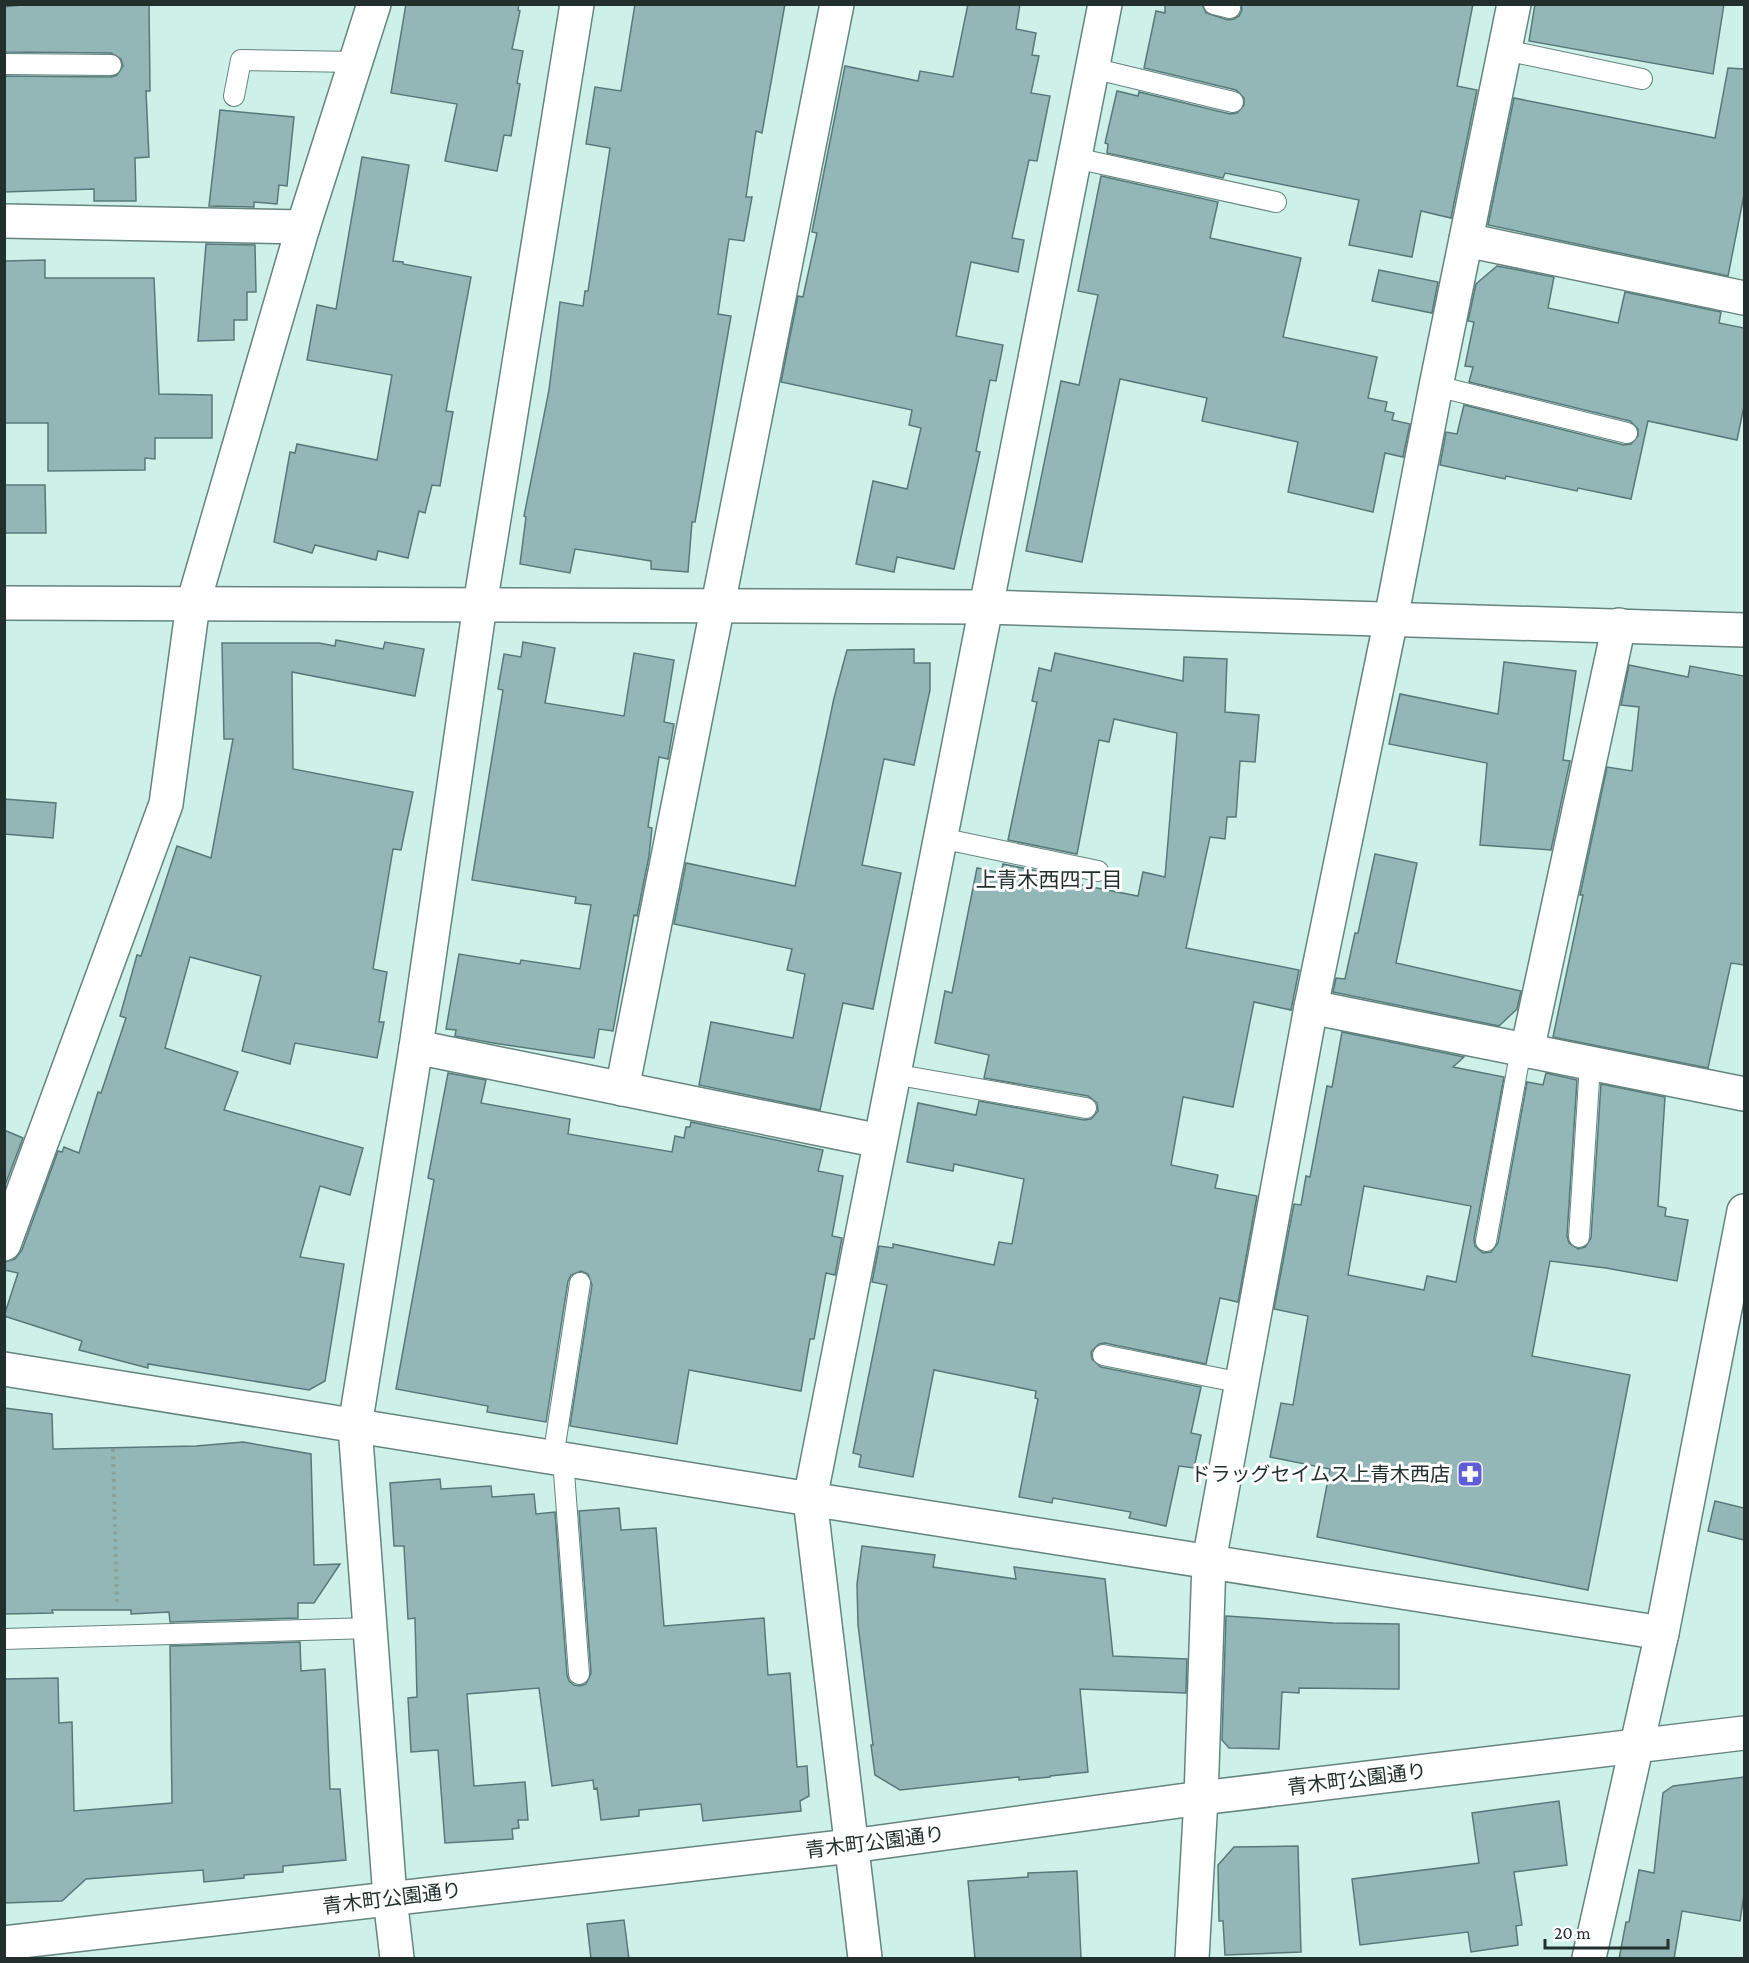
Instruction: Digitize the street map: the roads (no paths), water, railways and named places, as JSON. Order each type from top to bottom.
[{"type":"street","points":[[4,1244],[166,804],[193,604],[303,227],[374,4]]},
{"type":"street","points":[[396,1959],[355,1426],[416,1047],[480,605],[577,4]]},
{"type":"street","points":[[622,1089],[837,4]]},
{"type":"street","points":[[864,1959],[810,1499],[1105,4]]},
{"type":"street","points":[[1192,1959],[1201,1798],[1209,1561],[1311,1007],[1514,4]]},
{"type":"street","points":[[4,221],[303,227]]},
{"type":"street","points":[[1466,240],[1744,298]]},
{"type":"street","points":[[4,603],[986,607],[1744,630]]},
{"type":"street","points":[[1524,1050],[1619,625]]},
{"type":"street","points":[[1311,1007],[1744,1094]]},
{"type":"street","points":[[416,1047],[880,1141]]},
{"type":"street","points":[[1589,1959],[1662,1633],[1744,1211]]},
{"type":"street","points":[[4,1370],[1662,1633]]},
{"type":"street","name":"青木町公園通り","points":[[4,1943],[851,1845],[1201,1798],[1744,1733]]},
{"type":"lane","points":[[1505,50],[1642,79]]},
{"type":"lane","points":[[234,96],[241,60],[355,62]]},
{"type":"lane","points":[[4,64],[111,65]]},
{"type":"lane","points":[[1092,68],[1233,102]]},
{"type":"lane","points":[[1075,158],[1276,202]]},
{"type":"lane","points":[[1436,386],[1627,433]]},
{"type":"lane","points":[[940,838],[1098,871]]},
{"type":"lane","points":[[1486,1241],[1524,1050]]},
{"type":"lane","points":[[1579,1237],[1590,1064]]},
{"type":"lane","points":[[893,1074],[1086,1108]]},
{"type":"lane","points":[[579,1674],[558,1458],[580,1283]]},
{"type":"lane","points":[[1103,1355],[1242,1383]]},
{"type":"lane","points":[[4,1639],[370,1628]]},
{"type":"place","name":"ドラッグセイムス上青木西店","points":[[1470,1474]]},
{"type":"district","name":"上青木西四丁目","points":[[1049,880]]}]
